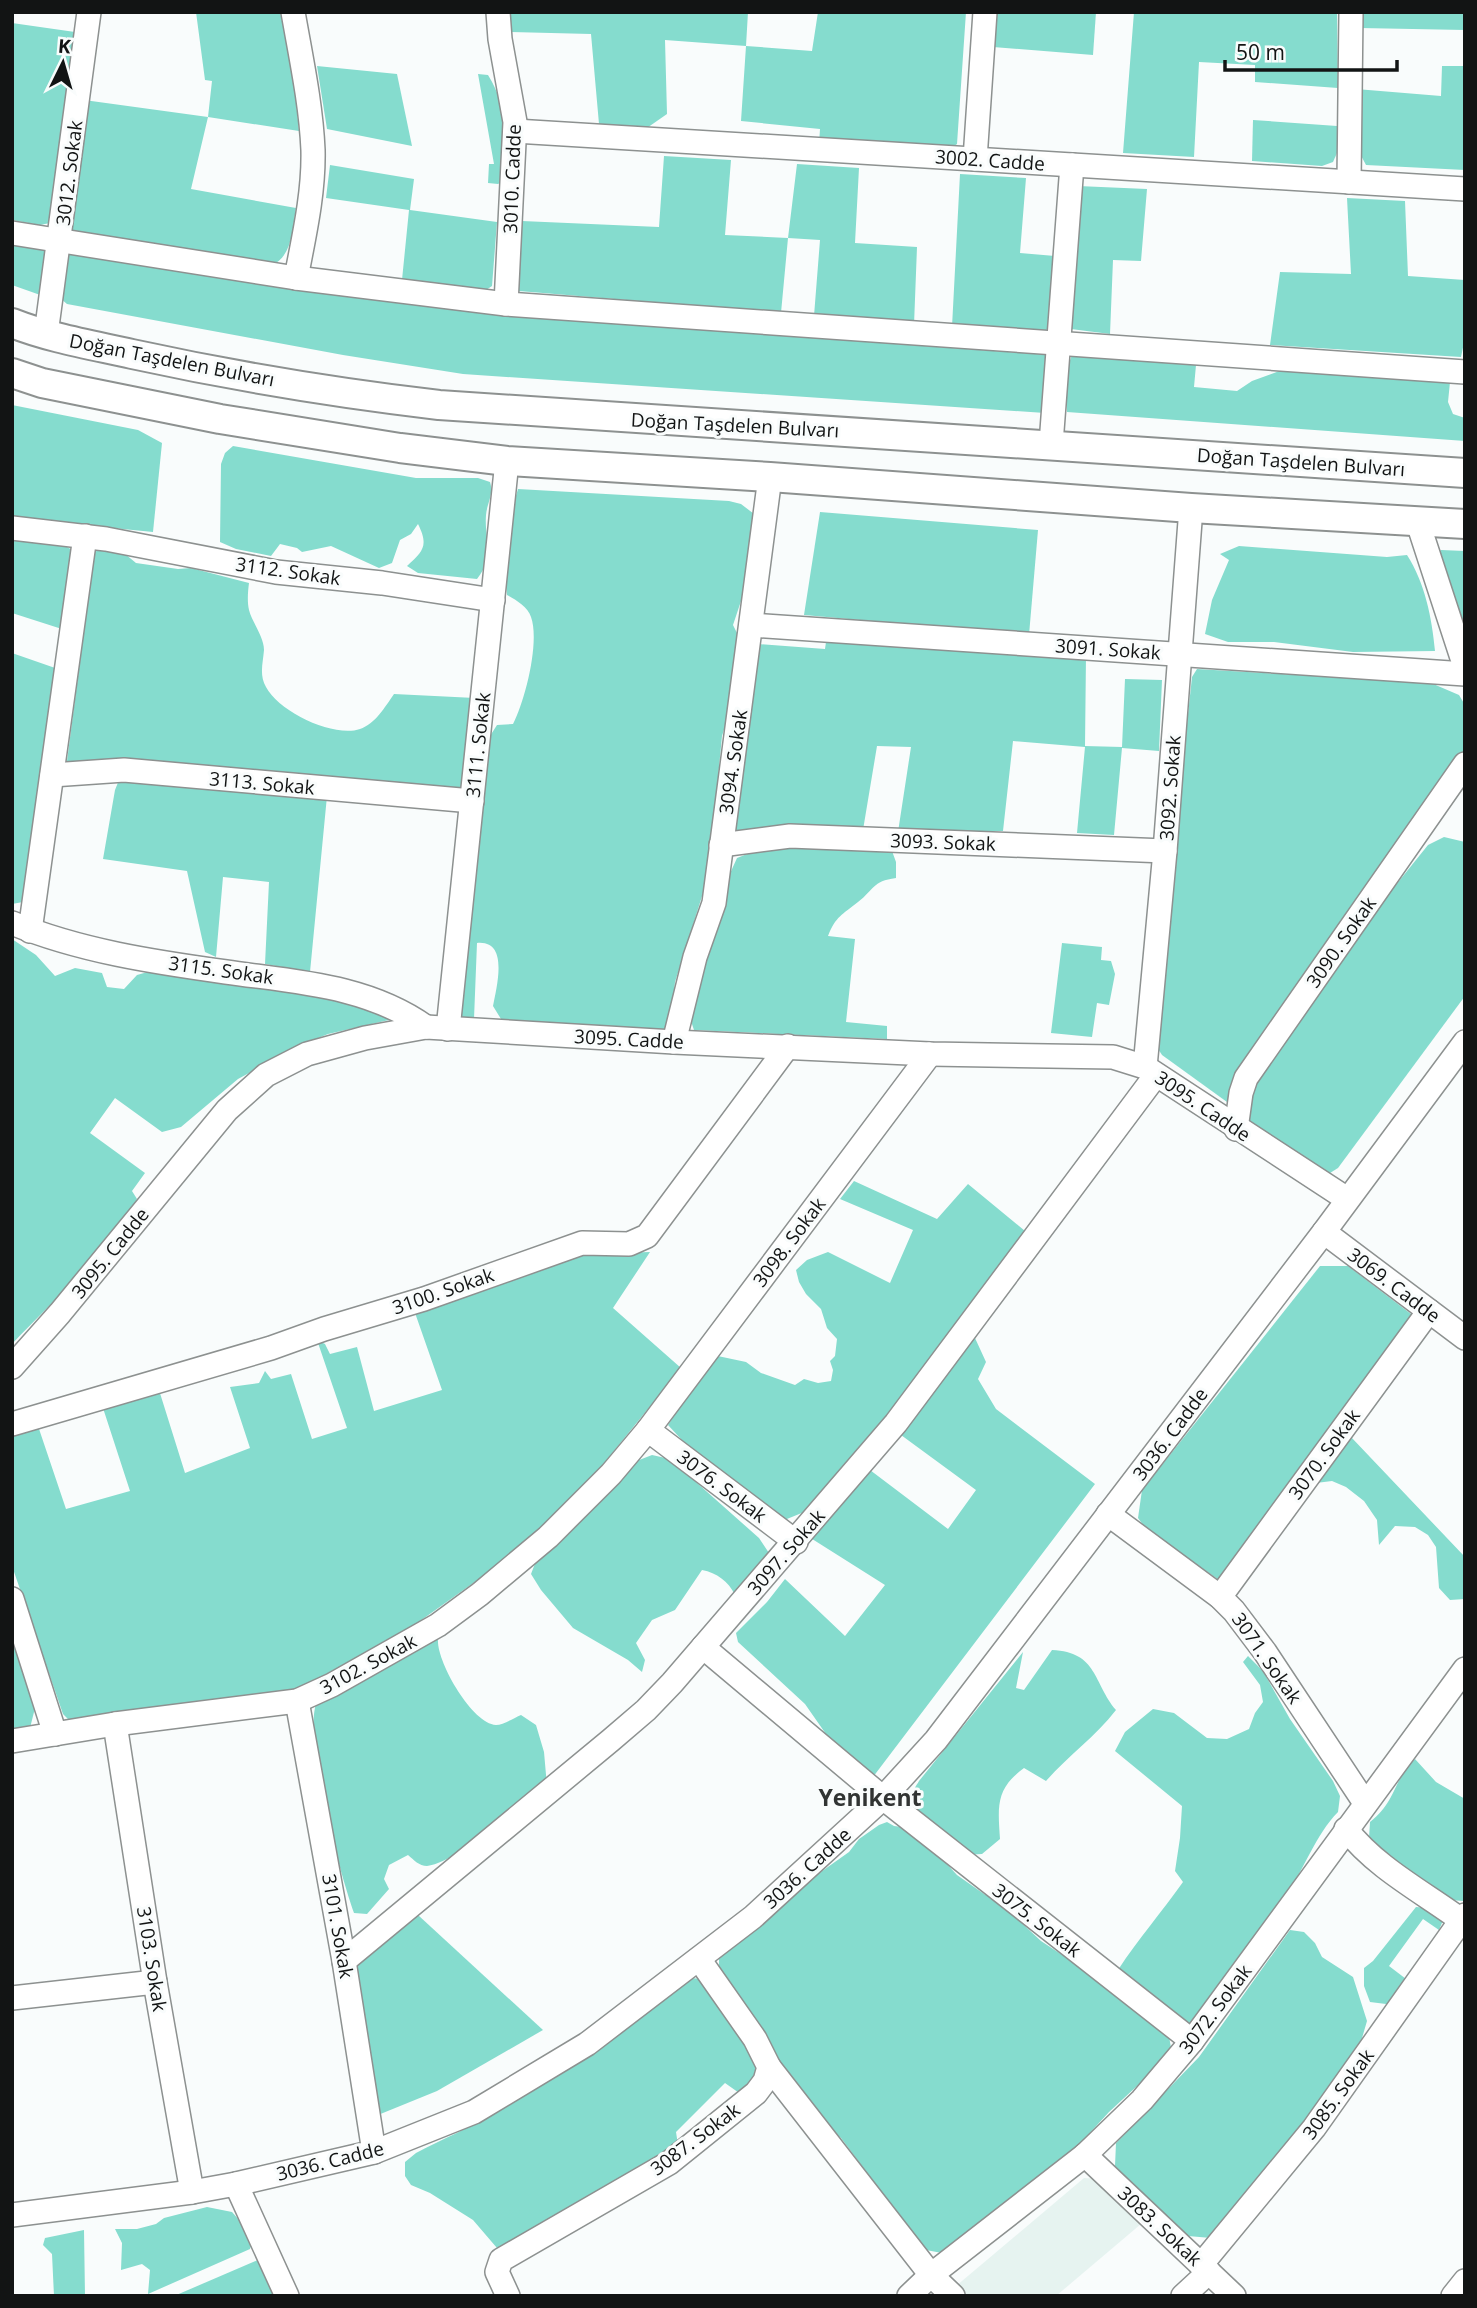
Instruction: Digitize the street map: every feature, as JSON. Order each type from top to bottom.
[{"type":"main road","name":"Doğan Taşdelen Bulvarı","points":[[12,323],[46,334],[160,360],[246,376],[439,405],[1465,473]]},
{"type":"main road","points":[[12,373],[42,383],[220,419],[386,446],[507,461],[1465,524]]},
{"type":"street","name":"3012. Sokak","points":[[46,334],[89,12]]},
{"type":"street","points":[[293,12],[308,97],[313,150],[311,189],[296,278]]},
{"type":"street","name":"3010. Cadde","points":[[498,12],[515,131],[506,304]]},
{"type":"street","points":[[975,159],[985,12]]},
{"type":"street","points":[[1349,182],[1351,12]]},
{"type":"street","name":"3002. Cadde","points":[[515,131],[1465,189]]},
{"type":"street","points":[[1051,444],[1072,165]]},
{"type":"street","points":[[12,233],[296,278],[506,304],[1465,372]]},
{"type":"street","name":"3111. Sokak","points":[[437,1028],[472,801],[507,461]]},
{"type":"street","name":"3094. Sokak","points":[[674,1042],[695,957],[712,911],[770,477]]},
{"type":"street","name":"3092. Sokak","points":[[1150,1071],[1191,508]]},
{"type":"street","points":[[1417,520],[1465,667]]},
{"type":"street","name":"3112. Sokak","points":[[12,528],[158,548],[276,572],[382,583],[493,600]]},
{"type":"street","points":[[21,927],[52,775],[85,536]]},
{"type":"street","name":"3091. Sokak","points":[[751,625],[1465,674]]},
{"type":"street","name":"3090. Sokak","points":[[1237,1129],[1241,1093],[1246,1078],[1464,765]]},
{"type":"street","name":"3113. Sokak","points":[[52,775],[124,770],[472,801]]},
{"type":"street","name":"3093. Sokak","points":[[721,845],[790,835],[1165,851]]},
{"type":"street","name":"3115. Sokak","points":[[21,927],[123,956],[311,982],[389,1005],[437,1028]]},
{"type":"street","name":"3095. Cadde","points":[[12,1367],[60,1313],[227,1110],[266,1075],[307,1054],[365,1038],[437,1028],[930,1054],[1113,1056],[1150,1071],[1347,1199]]},
{"type":"street","name":"3036. Cadde","points":[[12,2216],[236,2184],[374,2152],[474,2112],[587,2044],[754,1917],[883,1798],[936,1740],[1324,1232],[1465,1042]]},
{"type":"street","name":"3100. Sokak","points":[[12,1424],[271,1348],[424,1299],[582,1243],[629,1244],[647,1236],[788,1046]]},
{"type":"street","name":"3098. Sokak","points":[[648,1430],[930,1054]]},
{"type":"street","name":"3097. Sokak","points":[[345,1961],[646,1710],[704,1647],[897,1423],[1150,1071]]},
{"type":"street","name":"3069. Cadde","points":[[1324,1232],[1465,1338]]},
{"type":"street","name":"3070. Sokak","points":[[1220,1597],[1429,1311]]},
{"type":"street","name":"3076. Sokak","points":[[648,1430],[796,1542]]},
{"type":"street","name":"3102. Sokak","points":[[12,1741],[115,1724],[298,1701],[403,1647],[480,1594],[548,1537],[611,1474],[648,1430]]},
{"type":"street","name":"3071. Sokak","points":[[1108,1514],[1220,1597],[1234,1611],[1265,1652],[1365,1803]]},
{"type":"street","points":[[12,1599],[55,1734]]},
{"type":"street","name":"3075. Sokak","points":[[704,1647],[883,1798],[1192,2041]]},
{"type":"street","name":"3072. Sokak","points":[[909,2296],[931,2275],[1085,2155],[1142,2099],[1192,2041],[1465,1669]]},
{"type":"street","name":"3101. Sokak","points":[[298,1701],[345,1961],[374,2152]]},
{"type":"street","name":"3103. Sokak","points":[[115,1724],[155,1982],[192,2192]]},
{"type":"street","points":[[1346,1829],[1374,1858],[1464,1919]]},
{"type":"street","name":"3085. Sokak","points":[[1183,2296],[1314,2128],[1464,1919]]},
{"type":"street","points":[[699,1959],[755,2039],[769,2067],[931,2275],[953,2296]]},
{"type":"street","points":[[12,1998],[155,1982]]},
{"type":"street","name":"3087. Sokak","points":[[508,2296],[498,2279],[498,2265],[506,2256],[669,2163],[756,2093],[765,2081],[769,2067]]},
{"type":"street","name":"3083. Sokak","points":[[1085,2155],[1234,2296]]},
{"type":"street","points":[[236,2184],[287,2296]]},
{"type":"street","points":[[1454,2296],[1465,2281]]},
{"type":"shaded area","points":[[1084,2178],[1102,2179],[1141,2224],[1056,2296],[967,2296],[956,2286]]},
{"type":"green space","points":[[196,12],[280,12],[293,72],[299,131],[208,117],[212,81],[205,80]]},
{"type":"green space","points":[[510,12],[748,12],[746,46],[665,40],[667,114],[644,130],[599,124],[591,34],[511,32]]},
{"type":"green space","points":[[818,12],[966,12],[957,144],[944,153],[819,144],[820,129],[741,121],[746,46],[812,51]]},
{"type":"green space","points":[[995,12],[1096,12],[1093,55],[993,47]]},
{"type":"green space","points":[[1134,12],[1337,12],[1338,88],[1255,82],[1255,65],[1199,62],[1194,157],[1123,153]]},
{"type":"green space","points":[[1361,12],[1465,12],[1465,30],[1360,28]]},
{"type":"green space","points":[[12,23],[75,32],[50,223],[40,225],[12,220]]},
{"type":"green space","points":[[317,66],[397,74],[412,146],[327,129]]},
{"type":"green space","points":[[1442,66],[1465,66],[1465,170],[1366,165],[1356,146],[1356,89],[1441,96]]},
{"type":"green space","points":[[478,74],[488,75],[503,113],[503,181],[498,184],[488,183],[489,164],[494,164]]},
{"type":"green space","points":[[84,100],[208,117],[191,189],[296,208],[290,242],[278,262],[270,266],[72,231]]},
{"type":"green space","points":[[1253,120],[1337,126],[1337,153],[1333,162],[1322,166],[1252,161]]},
{"type":"green space","points":[[664,156],[731,160],[725,235],[788,238],[781,313],[519,291],[517,284],[522,221],[659,227]]},
{"type":"green space","points":[[797,164],[859,168],[855,243],[917,247],[914,325],[814,316],[820,240],[788,238]]},
{"type":"green space","points":[[330,165],[414,179],[410,210],[497,222],[492,286],[483,292],[402,280],[409,210],[326,198]]},
{"type":"green space","points":[[960,174],[1026,178],[1020,253],[1055,256],[1049,326],[1045,332],[952,327]]},
{"type":"green space","points":[[1078,186],[1147,189],[1141,261],[1113,260],[1110,334],[1071,329]]},
{"type":"green space","points":[[1347,198],[1405,201],[1408,276],[1465,280],[1465,338],[1461,357],[1270,345],[1280,272],[1351,274]]},
{"type":"green space","points":[[12,240],[48,245],[43,296],[12,285]]},
{"type":"green space","points":[[69,250],[499,315],[1049,355],[1045,413],[463,374],[343,355],[67,304],[60,298]]},
{"type":"green space","points":[[1072,355],[1196,365],[1194,387],[1237,391],[1252,381],[1282,370],[1450,382],[1448,402],[1453,414],[1465,418],[1465,441],[1067,412],[1067,376]]},
{"type":"green space","points":[[12,405],[138,430],[162,443],[153,532],[12,518]]},
{"type":"green space","points":[[233,446],[416,478],[478,478],[490,482],[491,495],[486,515],[487,562],[477,579],[418,573],[407,566],[423,548],[418,524],[411,534],[400,540],[392,563],[379,568],[331,546],[302,552],[280,544],[271,556],[236,549],[220,542],[221,464],[225,453]]},
{"type":"green space","points":[[518,489],[729,501],[741,504],[758,517],[749,577],[733,625],[739,637],[735,695],[722,736],[712,840],[703,893],[675,982],[670,1029],[657,1031],[511,1025],[501,1019],[493,1006],[498,976],[497,956],[494,949],[487,944],[477,943],[474,1019],[456,1021],[490,736],[497,725],[513,724],[526,687],[534,641],[529,613],[507,595],[507,542]]},
{"type":"green space","points":[[820,512],[1038,530],[1029,635],[804,615]]},
{"type":"green space","points":[[12,539],[64,545],[72,550],[65,630],[12,613]]},
{"type":"green space","points":[[1239,546],[1387,557],[1407,555],[1419,577],[1427,601],[1435,651],[1353,652],[1274,642],[1228,642],[1205,634],[1212,600],[1229,560],[1220,554]]},
{"type":"green space","points":[[101,548],[119,549],[136,563],[178,569],[191,568],[249,583],[249,610],[263,645],[262,673],[266,687],[283,705],[308,721],[336,730],[349,731],[370,723],[394,694],[475,698],[465,792],[71,768],[67,761],[93,561],[95,552]]},
{"type":"green space","points":[[1441,550],[1465,551],[1465,640],[1449,577],[1439,568],[1435,556]]},
{"type":"green space","points":[[826,642],[1086,655],[1085,746],[1122,747],[1125,679],[1162,680],[1159,751],[1122,748],[1114,835],[1077,833],[1085,747],[1013,741],[1003,831],[898,832],[911,747],[877,746],[863,830],[732,830],[757,644],[825,649]]},
{"type":"green space","points":[[12,653],[58,669],[23,902],[12,904]]},
{"type":"green space","points":[[1197,669],[1431,683],[1459,695],[1465,705],[1465,753],[1227,1102],[1162,1055],[1153,1041],[1192,677]]},
{"type":"green space","points":[[121,775],[327,796],[310,972],[265,964],[269,882],[223,877],[216,957],[205,952],[187,871],[103,859],[115,790]]},
{"type":"green space","points":[[1444,837],[1465,842],[1465,996],[1338,1168],[1330,1173],[1319,1171],[1245,1117],[1256,1082],[1354,937],[1428,845]]},
{"type":"green space","points":[[864,845],[892,851],[896,862],[896,878],[882,881],[840,916],[828,936],[855,939],[846,1022],[887,1026],[887,1039],[694,1030],[689,1015],[728,878],[737,858],[760,849]]},
{"type":"green space","points":[[12,939],[36,955],[55,976],[75,968],[102,973],[107,987],[124,989],[137,975],[151,971],[318,992],[385,1015],[389,1020],[328,1034],[301,1045],[238,1079],[181,1127],[162,1132],[115,1098],[90,1133],[145,1173],[132,1191],[137,1199],[96,1257],[12,1344]]},
{"type":"green space","points":[[1062,943],[1102,947],[1101,960],[1111,961],[1115,974],[1109,1005],[1097,1003],[1092,1037],[1051,1033]]},
{"type":"green space","points":[[854,1181],[937,1219],[968,1184],[1025,1231],[896,1410],[892,1409],[874,1436],[814,1508],[782,1521],[693,1452],[668,1425],[713,1355],[746,1362],[761,1373],[795,1385],[804,1379],[818,1383],[831,1381],[833,1370],[830,1361],[835,1356],[837,1339],[827,1328],[821,1309],[806,1294],[796,1270],[807,1260],[828,1252],[890,1283],[913,1230],[840,1199]]},
{"type":"green space","points":[[650,1252],[613,1308],[681,1368],[584,1488],[525,1546],[413,1626],[299,1689],[69,1720],[63,1714],[12,1566],[12,1432],[37,1423],[66,1509],[130,1491],[102,1405],[159,1390],[185,1473],[250,1448],[230,1387],[259,1383],[265,1371],[271,1379],[291,1374],[312,1439],[347,1428],[317,1340],[325,1344],[330,1354],[357,1347],[374,1411],[442,1390],[414,1310],[582,1254]]},
{"type":"green space","points":[[1320,1266],[1348,1266],[1411,1314],[1411,1322],[1219,1580],[1146,1529],[1138,1518],[1142,1490]]},
{"type":"green space","points":[[975,1338],[986,1362],[978,1379],[996,1409],[1095,1484],[873,1777],[835,1747],[805,1704],[738,1642],[736,1633],[767,1602],[785,1579],[845,1636],[885,1585],[809,1537],[870,1470],[948,1529],[976,1490],[901,1435],[931,1391]]},
{"type":"green space","points":[[1351,1437],[1465,1557],[1465,1599],[1450,1600],[1439,1588],[1436,1547],[1428,1535],[1415,1527],[1395,1526],[1379,1545],[1377,1520],[1364,1501],[1346,1487],[1332,1481],[1316,1483]]},
{"type":"green space","points":[[652,1455],[670,1459],[759,1538],[769,1553],[735,1595],[722,1578],[702,1570],[675,1610],[652,1620],[636,1643],[645,1660],[642,1672],[628,1660],[573,1628],[531,1574],[536,1561],[629,1464]]},
{"type":"green space","points":[[12,1636],[35,1708],[30,1728],[12,1732]]},
{"type":"green space","points":[[433,1637],[438,1639],[443,1662],[457,1690],[477,1714],[496,1725],[521,1715],[536,1725],[544,1752],[547,1786],[454,1855],[424,1866],[408,1855],[389,1865],[384,1879],[389,1889],[367,1914],[354,1913],[332,1838],[318,1773],[314,1744],[317,1701]]},
{"type":"green space","points":[[1052,1650],[1078,1656],[1086,1663],[1116,1710],[1046,1781],[1024,1768],[1015,1776],[1000,1799],[1000,1839],[982,1854],[964,1855],[924,1821],[913,1805],[913,1791],[1023,1652],[1016,1688],[1024,1690]]},
{"type":"green space","points":[[1248,1656],[1263,1671],[1290,1719],[1333,1781],[1340,1796],[1338,1812],[1323,1831],[1285,1898],[1191,2024],[1118,1970],[1183,1882],[1175,1871],[1182,1806],[1115,1751],[1125,1732],[1153,1709],[1174,1713],[1207,1738],[1227,1739],[1249,1729],[1263,1702],[1260,1685],[1243,1662]]},
{"type":"green space","points":[[1415,1759],[1436,1782],[1465,1799],[1464,1901],[1450,1899],[1424,1887],[1400,1869],[1369,1838],[1370,1822],[1385,1806],[1402,1774]]},
{"type":"green space","points":[[887,1822],[902,1827],[935,1851],[957,1875],[999,1902],[1041,1941],[1082,1968],[1169,2036],[1171,2048],[1151,2073],[1109,2112],[1076,2148],[942,2253],[926,2250],[921,2245],[841,2138],[817,2118],[802,2089],[781,2065],[719,1974],[719,1956],[794,1891],[849,1852],[859,1839]]},
{"type":"green space","points":[[1416,1907],[1429,1908],[1444,1918],[1439,1930],[1423,1919],[1389,1966],[1410,1982],[1394,2005],[1370,2002],[1364,1986],[1364,1968],[1373,1961]]},
{"type":"green space","points":[[418,1915],[543,2030],[437,2091],[378,2115],[353,1976],[359,1958]]},
{"type":"green space","points":[[1290,1930],[1304,1932],[1315,1943],[1322,1957],[1353,1977],[1367,2021],[1360,2045],[1326,2093],[1211,2238],[1188,2236],[1162,2217],[1115,2166],[1116,2143],[1199,2057]]},
{"type":"green space","points":[[690,1978],[704,1979],[756,2056],[756,2067],[749,2086],[742,2095],[725,2083],[676,2132],[678,2145],[516,2240],[497,2248],[473,2220],[430,2193],[411,2185],[405,2176],[405,2162],[416,2153],[487,2117],[548,2081]]},
{"type":"green space","points":[[207,2207],[232,2212],[247,2229],[252,2242],[250,2249],[148,2294],[150,2270],[142,2264],[121,2270],[122,2243],[115,2229],[137,2229],[156,2224],[164,2218]]},
{"type":"green space","points":[[84,2230],[85,2296],[54,2296],[52,2254],[43,2245],[45,2238]]},
{"type":"green space","points":[[258,2260],[277,2296],[174,2296]]},
{"type":"district","name":"Yenikent","points":[[870,1798]]}]
